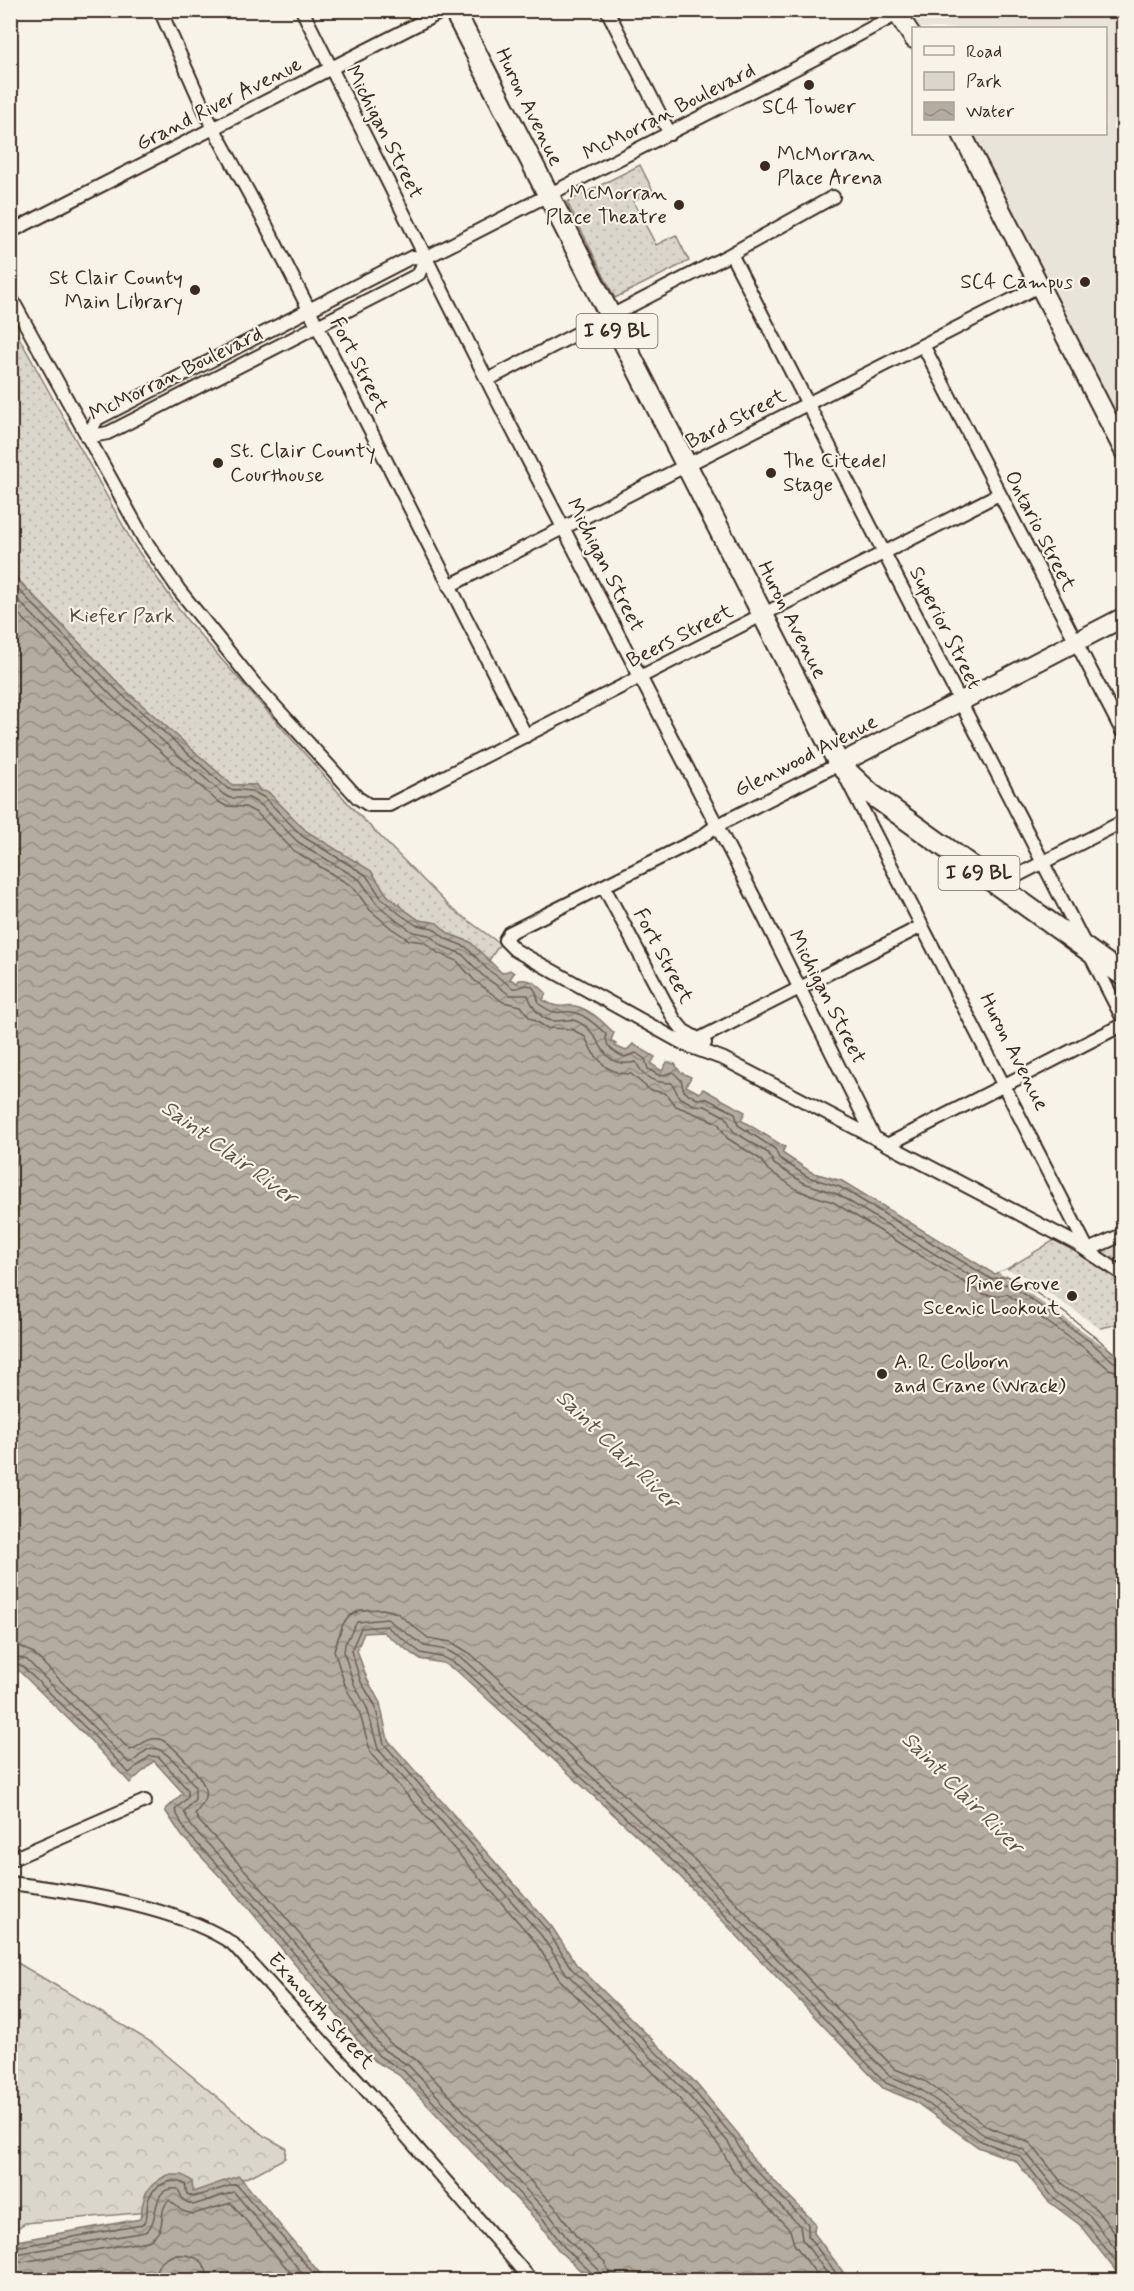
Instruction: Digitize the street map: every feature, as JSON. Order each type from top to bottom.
[{"type":"main road","name":"Huron Avenue","points":[[454,10],[839,764]]},
{"type":"main road","name":"I 69 BL","points":[[839,764],[871,794],[1124,976]]},
{"type":"street","name":"Fort Street","points":[[160,10],[207,116],[309,309],[526,736]]},
{"type":"street","name":"Michigan Street","points":[[302,10],[425,258],[800,988],[874,1137]]},
{"type":"street","name":"Grand River Avenue","points":[[10,232],[445,10]]},
{"type":"street","points":[[607,10],[670,134]]},
{"type":"street","name":"McMorran Boulevard","points":[[87,437],[97,419],[412,257],[425,258],[670,134],[896,12]]},
{"type":"street","points":[[896,12],[912,36]]},
{"type":"street","points":[[963,135],[1124,451]]},
{"type":"street","points":[[487,380],[731,254],[833,197]]},
{"type":"street","name":"Superior Street","points":[[731,254],[1124,1023]]},
{"type":"street","name":"McMorran Boulevard","points":[[87,437],[108,433],[318,328],[419,274],[425,258]]},
{"type":"street","name":"Bard Street","points":[[449,586],[1039,286]]},
{"type":"street","points":[[10,296],[87,437]]},
{"type":"street","name":"Ontario Street","points":[[923,345],[1124,735]]},
{"type":"street","name":"Beers Street","points":[[87,437],[144,539],[202,621],[358,798],[376,806],[389,805],[999,494]]},
{"type":"street","name":"Glenwood Avenue","points":[[724,1059],[686,1045],[515,950],[505,940],[509,933],[700,838],[716,826],[1124,617]]},
{"type":"street","name":"Huron Avenue","points":[[839,764],[1088,1250]]},
{"type":"street","points":[[997,886],[1124,821]]},
{"type":"street","name":"Fort Street","points":[[604,887],[674,1019],[684,1031],[699,1039],[724,1059]]},
{"type":"street","points":[[699,1039],[922,926]]},
{"type":"street","points":[[887,1145],[1124,1023]]},
{"type":"street","points":[[724,1059],[1088,1250],[1124,1275]]},
{"type":"street","points":[[1088,1250],[1124,1234]]},
{"type":"street","points":[[10,1860],[145,1801]]},
{"type":"street","name":"Exmouth Street","points":[[10,1883],[101,1898],[162,1914],[204,1928],[233,1944],[370,2094],[531,2280]]},
{"type":"shaded area","name":"SC4 Campus","points":[[908,11],[1123,11],[1123,431],[972,135],[1107,135],[1107,27],[916,27]]},
{"type":"green space","points":[[640,165],[653,191],[633,201],[656,245],[676,235],[689,261],[615,298],[567,202]]},
{"type":"green space","name":"Kiefer Park","points":[[10,321],[135,547],[187,620],[356,812],[450,907],[500,944],[488,962],[470,942],[449,934],[437,923],[419,920],[405,910],[387,895],[371,871],[306,831],[268,792],[260,791],[256,785],[232,785],[124,689],[11,572]]},
{"type":"green space","points":[[1123,1237],[1123,1323],[1097,1329],[1007,1269],[1056,1239],[1085,1256]]},
{"type":"green space","points":[[11,1959],[151,2042],[264,2136],[286,2148],[285,2158],[253,2175],[159,2211],[25,2223],[11,2232]]},
{"type":"water","name":"Saint Clair River","points":[[10,572],[124,689],[232,785],[256,785],[260,791],[268,792],[306,831],[371,871],[387,895],[419,920],[437,923],[449,934],[470,942],[502,973],[510,970],[514,973],[510,979],[517,983],[519,980],[528,980],[534,983],[546,993],[543,1000],[559,1006],[579,1007],[589,1011],[614,1033],[611,1040],[616,1044],[615,1046],[626,1051],[633,1044],[655,1057],[651,1064],[662,1071],[667,1062],[675,1064],[680,1072],[691,1077],[686,1086],[699,1093],[703,1089],[745,1112],[741,1120],[785,1147],[782,1153],[811,1172],[842,1181],[994,1274],[1007,1269],[1025,1279],[1123,1353],[1123,2280],[1080,2225],[1048,2201],[1016,2161],[978,2147],[914,2101],[883,2088],[672,1868],[457,1671],[443,1663],[419,1659],[383,1632],[364,1633],[357,1650],[367,1679],[380,1703],[388,1740],[552,1927],[576,1964],[693,2080],[739,2135],[751,2157],[815,2223],[814,2233],[849,2280],[591,2280],[559,2251],[540,2224],[399,2075],[375,2061],[240,1898],[182,1836],[165,1810],[183,1793],[154,1761],[130,1783],[90,1740],[18,1670],[11,1666]]},
{"type":"water","points":[[167,2175],[183,2175],[192,2181],[193,2192],[239,2176],[323,2277],[318,2280],[189,2280],[186,2277],[11,2280],[11,2242],[140,2219],[146,2192]]},
{"type":"pier","points":[[1007,1269],[1026,1277],[1105,1332],[1123,1350],[1123,1359],[998,1272]]},
{"type":"place","name":"SC4 Tower","points":[[809,85]]},
{"type":"place","name":"McMorran Place Arena","points":[[765,166]]},
{"type":"place","name":"McMorran Place Theatre","points":[[679,205]]},
{"type":"place","name":"SC4 Campus","points":[[1085,282]]},
{"type":"place","name":"St Clair County Main Library","points":[[195,290]]},
{"type":"place","name":"St. Clair County Courthouse","points":[[218,463]]},
{"type":"place","name":"The Citedel Stage","points":[[771,473]]},
{"type":"place","name":"Pine Grove Scenic Lookout","points":[[1072,1296]]},
{"type":"place","name":"A. R. Colborn and Crane (Wrack)","points":[[882,1374]]}]
